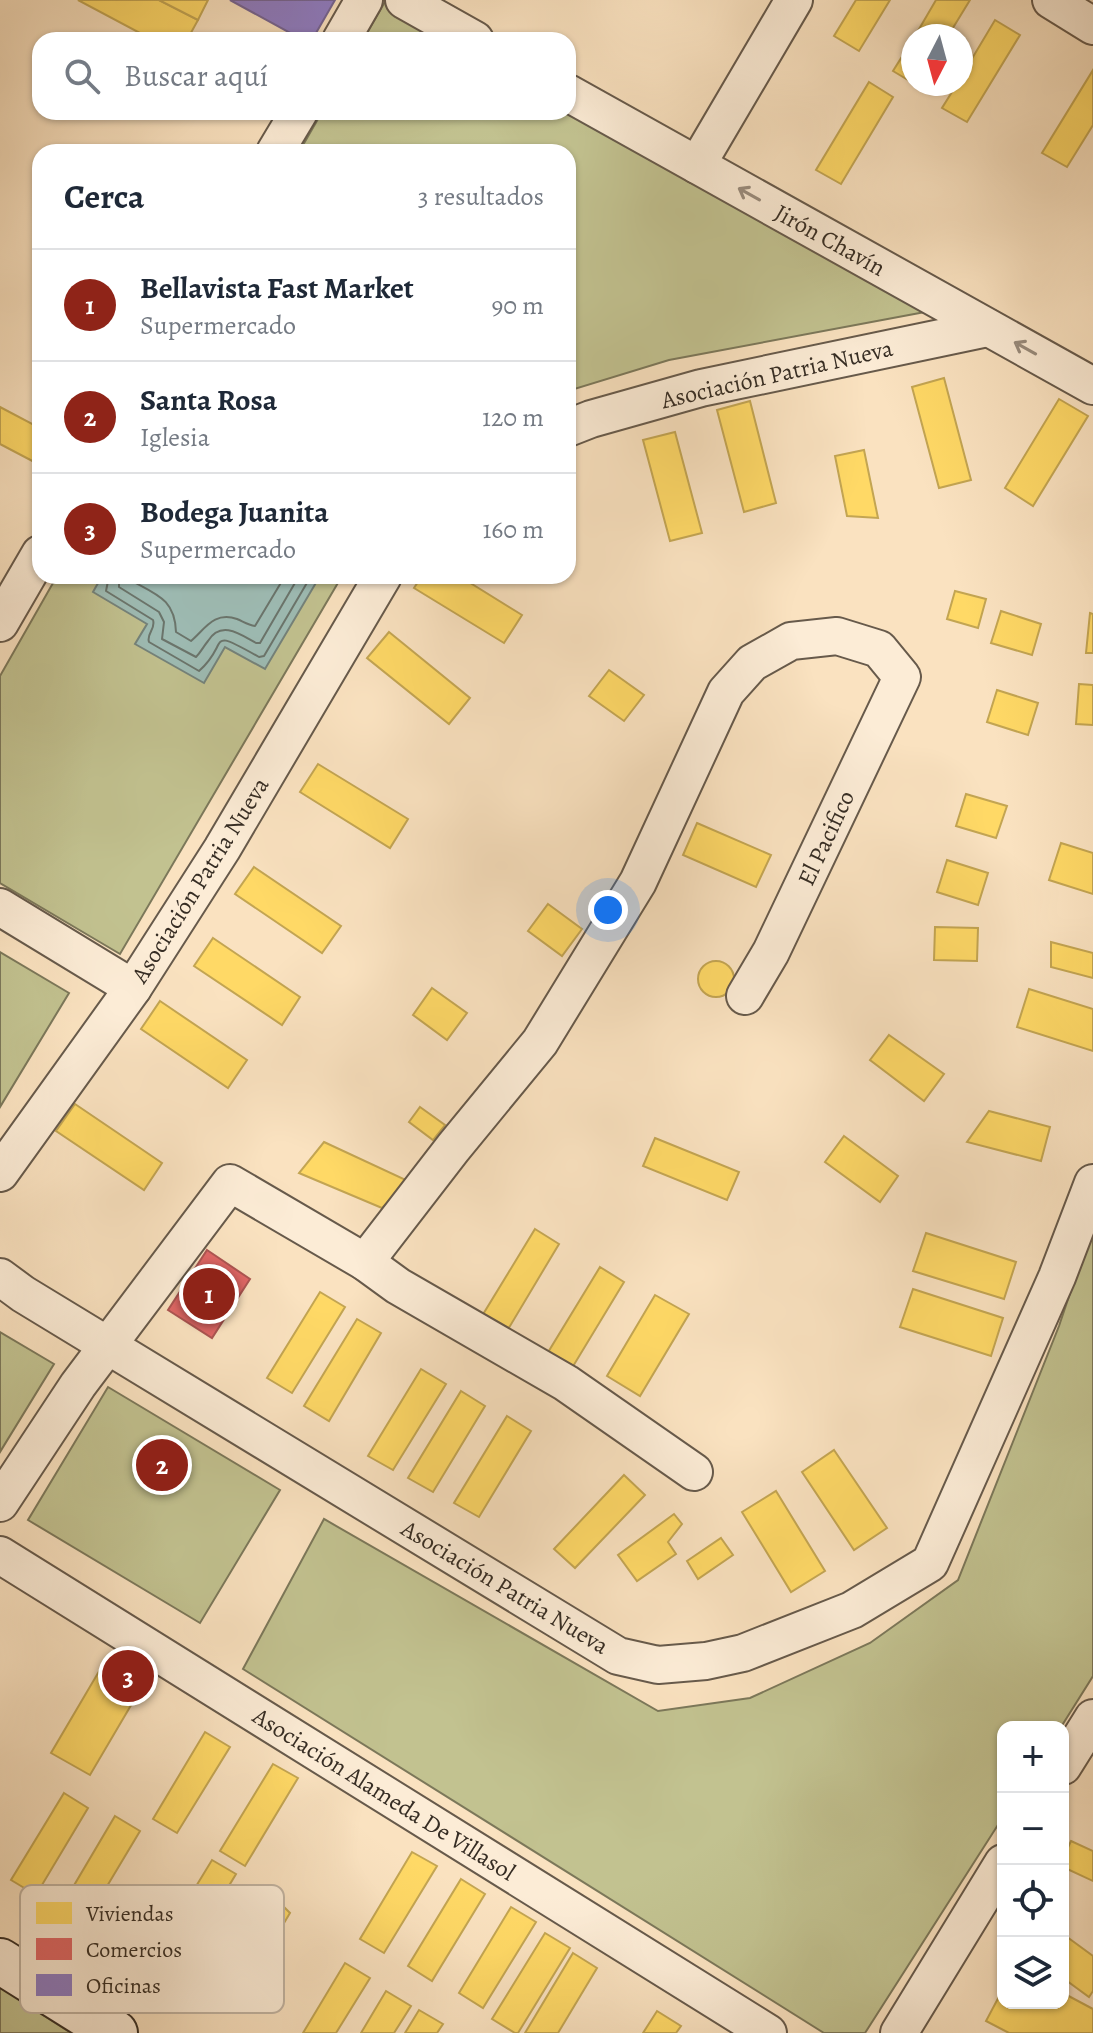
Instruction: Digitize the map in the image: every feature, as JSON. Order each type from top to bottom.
[{"type":"main road","points":[[0,1961],[20,1974]]},
{"type":"main road","points":[[83,2013],[115,2033]]},
{"type":"street","points":[[346,32],[364,0]]},
{"type":"street","points":[[404,0],[461,32]]},
{"type":"street","points":[[697,165],[794,0]]},
{"type":"street","points":[[1051,0],[1093,26]]},
{"type":"street","name":"Jirón Chavín","points":[[576,97],[1093,386]]},
{"type":"street","points":[[280,144],[294,120]]},
{"type":"street","name":"Asociación Patria Nueva","points":[[576,425],[701,388],[988,328]]},
{"type":"street","points":[[0,623],[32,568]]},
{"type":"street","name":"Asociación Patria Nueva","points":[[0,1173],[133,988],[222,849],[378,584]]},
{"type":"street","name":"El Pacifico","points":[[365,1262],[540,1042],[638,882],[726,692],[752,663],[791,641],[837,636],[879,649],[902,677],[771,952],[745,996]]},
{"type":"street","points":[[0,907],[133,988]]},
{"type":"street","points":[[0,1503],[78,1385],[230,1183],[365,1262],[398,1286],[566,1383],[694,1472]]},
{"type":"street","name":"Asociación Patria Nueva","points":[[0,1277],[618,1656],[658,1665],[706,1661],[743,1653],[852,1610],[930,1563],[1057,1277],[1093,1183]]},
{"type":"street","name":"Asociación Alameda De Villasol","points":[[0,1555],[768,2033]]},
{"type":"street","points":[[1069,1756],[1093,1718]]},
{"type":"street","points":[[899,2033],[1002,1865]]},
{"type":"green space","points":[[386,0],[448,32],[368,32]]},
{"type":"green space","points":[[576,116],[925,312],[669,360],[576,389],[576,144],[304,144],[317,120],[576,120]]},
{"type":"green space","points":[[52,584],[337,584],[120,954],[0,883],[0,676]]},
{"type":"green space","points":[[0,952],[69,993],[0,1107]]},
{"type":"green space","points":[[1093,1225],[1093,1676],[1065,1721],[997,1721],[997,1826],[865,2033],[824,2033],[243,1669],[324,1519],[658,1711],[750,1698],[870,1643],[958,1580],[1059,1326]]},
{"type":"green space","points":[[0,1332],[54,1364],[0,1452]]},
{"type":"green space","points":[[108,1387],[280,1490],[200,1623],[28,1520]]},
{"type":"green space","points":[[0,1987],[20,2000],[20,2013],[40,2013],[71,2033],[0,2033]]},
{"type":"water","points":[[98,584],[315,584],[265,669],[225,647],[204,683],[135,644],[147,624],[93,592]]},
{"type":"building: Viviendas","points":[[78,0],[159,0],[198,20],[191,32],[138,32]]},
{"type":"building: Viviendas","points":[[159,0],[208,0],[198,20]]},
{"type":"building: Viviendas","points":[[856,0],[890,0],[859,51],[834,36]]},
{"type":"building: Viviendas","points":[[936,0],[970,0],[955,24],[922,24]]},
{"type":"building: Viviendas","points":[[995,20],[1020,35],[967,122],[942,108],[950,96],[973,96],[973,57]]},
{"type":"building: Viviendas","points":[[901,58],[901,76],[893,71]]},
{"type":"building: Viviendas","points":[[1093,70],[1093,125],[1067,167],[1042,153]]},
{"type":"building: Viviendas","points":[[869,82],[893,97],[841,184],[816,170]]},
{"type":"building: Viviendas","points":[[944,378],[971,480],[939,488],[912,387]]},
{"type":"building: Viviendas","points":[[1059,399],[1088,416],[1033,506],[1005,488]]},
{"type":"building: Viviendas","points":[[750,401],[776,503],[744,512],[717,410]]},
{"type":"building: Viviendas","points":[[0,407],[32,424],[32,461],[0,444]]},
{"type":"building: Viviendas","points":[[675,432],[702,533],[670,541],[643,440]]},
{"type":"building: Viviendas","points":[[864,450],[878,518],[847,516],[835,456]]},
{"type":"building: Viviendas","points":[[417,584],[472,584],[522,615],[504,643],[414,588]]},
{"type":"building: Viviendas","points":[[955,591],[986,599],[978,628],[947,619]]},
{"type":"building: Viviendas","points":[[1001,611],[1041,624],[1032,655],[991,643]]},
{"type":"building: Viviendas","points":[[1090,613],[1093,614],[1093,653],[1086,653]]},
{"type":"building: Viviendas","points":[[389,632],[470,698],[449,724],[367,658]]},
{"type":"building: Viviendas","points":[[609,670],[644,695],[624,721],[589,696]]},
{"type":"building: Viviendas","points":[[1079,684],[1093,685],[1093,725],[1076,724]]},
{"type":"building: Viviendas","points":[[997,690],[1038,703],[1028,735],[987,722]]},
{"type":"building: Viviendas","points":[[318,764],[408,819],[390,848],[300,792]]},
{"type":"building: Viviendas","points":[[966,794],[1007,806],[996,838],[956,826]]},
{"type":"building: Viviendas","points":[[697,823],[771,855],[756,887],[683,855]]},
{"type":"building: Viviendas","points":[[1061,843],[1093,853],[1093,894],[1049,880]]},
{"type":"building: Viviendas","points":[[947,860],[988,873],[978,905],[937,892]]},
{"type":"building: Viviendas","points":[[254,867],[341,926],[322,953],[235,894]]},
{"type":"building: Viviendas","points":[[548,904],[582,929],[562,956],[528,931]]},
{"type":"building: Viviendas","points":[[935,927],[978,928],[977,961],[934,960]]},
{"type":"building: Viviendas","points":[[213,938],[300,997],[282,1025],[194,966]]},
{"type":"building: Viviendas","points":[[1051,942],[1093,953],[1093,978],[1051,967]]},
{"type":"building: Viviendas","points":[[716,961],[729,966],[734,979],[729,992],[716,997],[703,992],[698,979],[703,966]]},
{"type":"building: Viviendas","points":[[432,988],[467,1013],[447,1040],[413,1015]]},
{"type":"building: Viviendas","points":[[1029,989],[1093,1009],[1093,1051],[1017,1027]]},
{"type":"building: Viviendas","points":[[160,1001],[247,1060],[228,1088],[141,1029]]},
{"type":"building: Viviendas","points":[[889,1035],[944,1074],[924,1101],[870,1060]]},
{"type":"building: Viviendas","points":[[75,1104],[162,1163],[144,1190],[56,1131]]},
{"type":"building: Viviendas","points":[[420,1107],[445,1125],[433,1140],[409,1122]]},
{"type":"building: Viviendas","points":[[989,1111],[1050,1127],[1041,1161],[967,1142]]},
{"type":"building: Viviendas","points":[[844,1136],[898,1176],[880,1202],[825,1162]]},
{"type":"building: Viviendas","points":[[655,1138],[739,1172],[727,1200],[643,1166]]},
{"type":"building: Viviendas","points":[[324,1142],[408,1181],[382,1208],[299,1173]]},
{"type":"building: Viviendas","points":[[535,1229],[559,1244],[507,1331],[482,1316]]},
{"type":"building: Viviendas","points":[[926,1233],[1016,1262],[1004,1299],[913,1271]]},
{"type":"building: Viviendas","points":[[600,1267],[624,1282],[572,1368],[547,1354]]},
{"type":"building: Viviendas","points":[[913,1289],[1003,1318],[991,1356],[900,1327]]},
{"type":"building: Viviendas","points":[[320,1292],[345,1307],[292,1393],[267,1378]]},
{"type":"building: Viviendas","points":[[655,1295],[689,1314],[640,1396],[607,1376]]},
{"type":"building: Viviendas","points":[[357,1319],[381,1333],[329,1421],[304,1406]]},
{"type":"building: Viviendas","points":[[421,1369],[446,1384],[393,1470],[368,1456]]},
{"type":"building: Viviendas","points":[[461,1391],[485,1406],[433,1492],[408,1478]]},
{"type":"building: Viviendas","points":[[507,1416],[531,1431],[479,1517],[454,1503]]},
{"type":"building: Viviendas","points":[[834,1450],[887,1528],[854,1550],[802,1472]]},
{"type":"building: Viviendas","points":[[624,1475],[645,1495],[575,1568],[554,1549]]},
{"type":"building: Viviendas","points":[[776,1491],[825,1571],[791,1592],[742,1512]]},
{"type":"building: Viviendas","points":[[674,1514],[682,1524],[668,1542],[676,1554],[637,1581],[618,1555]]},
{"type":"building: Viviendas","points":[[721,1538],[733,1555],[698,1579],[687,1561]]},
{"type":"building: Viviendas","points":[[108,1656],[147,1678],[90,1775],[51,1753]]},
{"type":"building: Viviendas","points":[[205,1732],[230,1747],[177,1833],[153,1819]]},
{"type":"building: Viviendas","points":[[273,1764],[298,1778],[245,1866],[220,1851]]},
{"type":"building: Viviendas","points":[[64,1793],[88,1808],[42,1885],[20,1885],[11,1880]]},
{"type":"building: Viviendas","points":[[115,1816],[140,1831],[108,1885],[74,1885]]},
{"type":"building: Viviendas","points":[[1071,1841],[1093,1851],[1093,1881],[1069,1870]]},
{"type":"building: Viviendas","points":[[412,1852],[437,1866],[384,1953],[360,1939]]},
{"type":"building: Viviendas","points":[[212,1860],[236,1874],[229,1885],[197,1885]]},
{"type":"building: Viviendas","points":[[461,1879],[485,1894],[432,1981],[408,1966]]},
{"type":"building: Viviendas","points":[[284,1907],[290,1913],[284,1923]]},
{"type":"building: Viviendas","points":[[511,1907],[536,1922],[483,2008],[459,1993]]},
{"type":"building: Viviendas","points":[[545,1933],[570,1948],[518,2033],[515,2033],[492,2019]]},
{"type":"building: Viviendas","points":[[1069,1938],[1093,1956],[1093,1991],[1089,1997],[1069,1982]]},
{"type":"building: Viviendas","points":[[573,1953],[597,1968],[558,2033],[525,2033]]},
{"type":"building: Viviendas","points":[[345,1963],[370,1978],[336,2033],[303,2033]]},
{"type":"building: Viviendas","points":[[386,1991],[411,2006],[394,2033],[361,2033]]},
{"type":"building: Viviendas","points":[[1069,1996],[1093,2009],[1093,2033],[1009,2033],[986,2021],[997,2000],[997,2009],[1069,2009]]},
{"type":"building: Viviendas","points":[[419,2010],[443,2024],[437,2033],[405,2033]]},
{"type":"building: Viviendas","points":[[657,2011],[681,2026],[676,2033],[643,2033]]},
{"type":"building: Comercios","points":[[207,1250],[250,1279],[212,1338],[168,1310]]},
{"type":"building: Oficinas","points":[[230,0],[335,0],[317,32],[288,32]]},
{"type":"place","name":"Bellavista Fast Market","points":[[209,1294]]},
{"type":"place","name":"Santa Rosa","points":[[162,1465]]},
{"type":"place","name":"Bodega Juanita","points":[[128,1676]]}]
